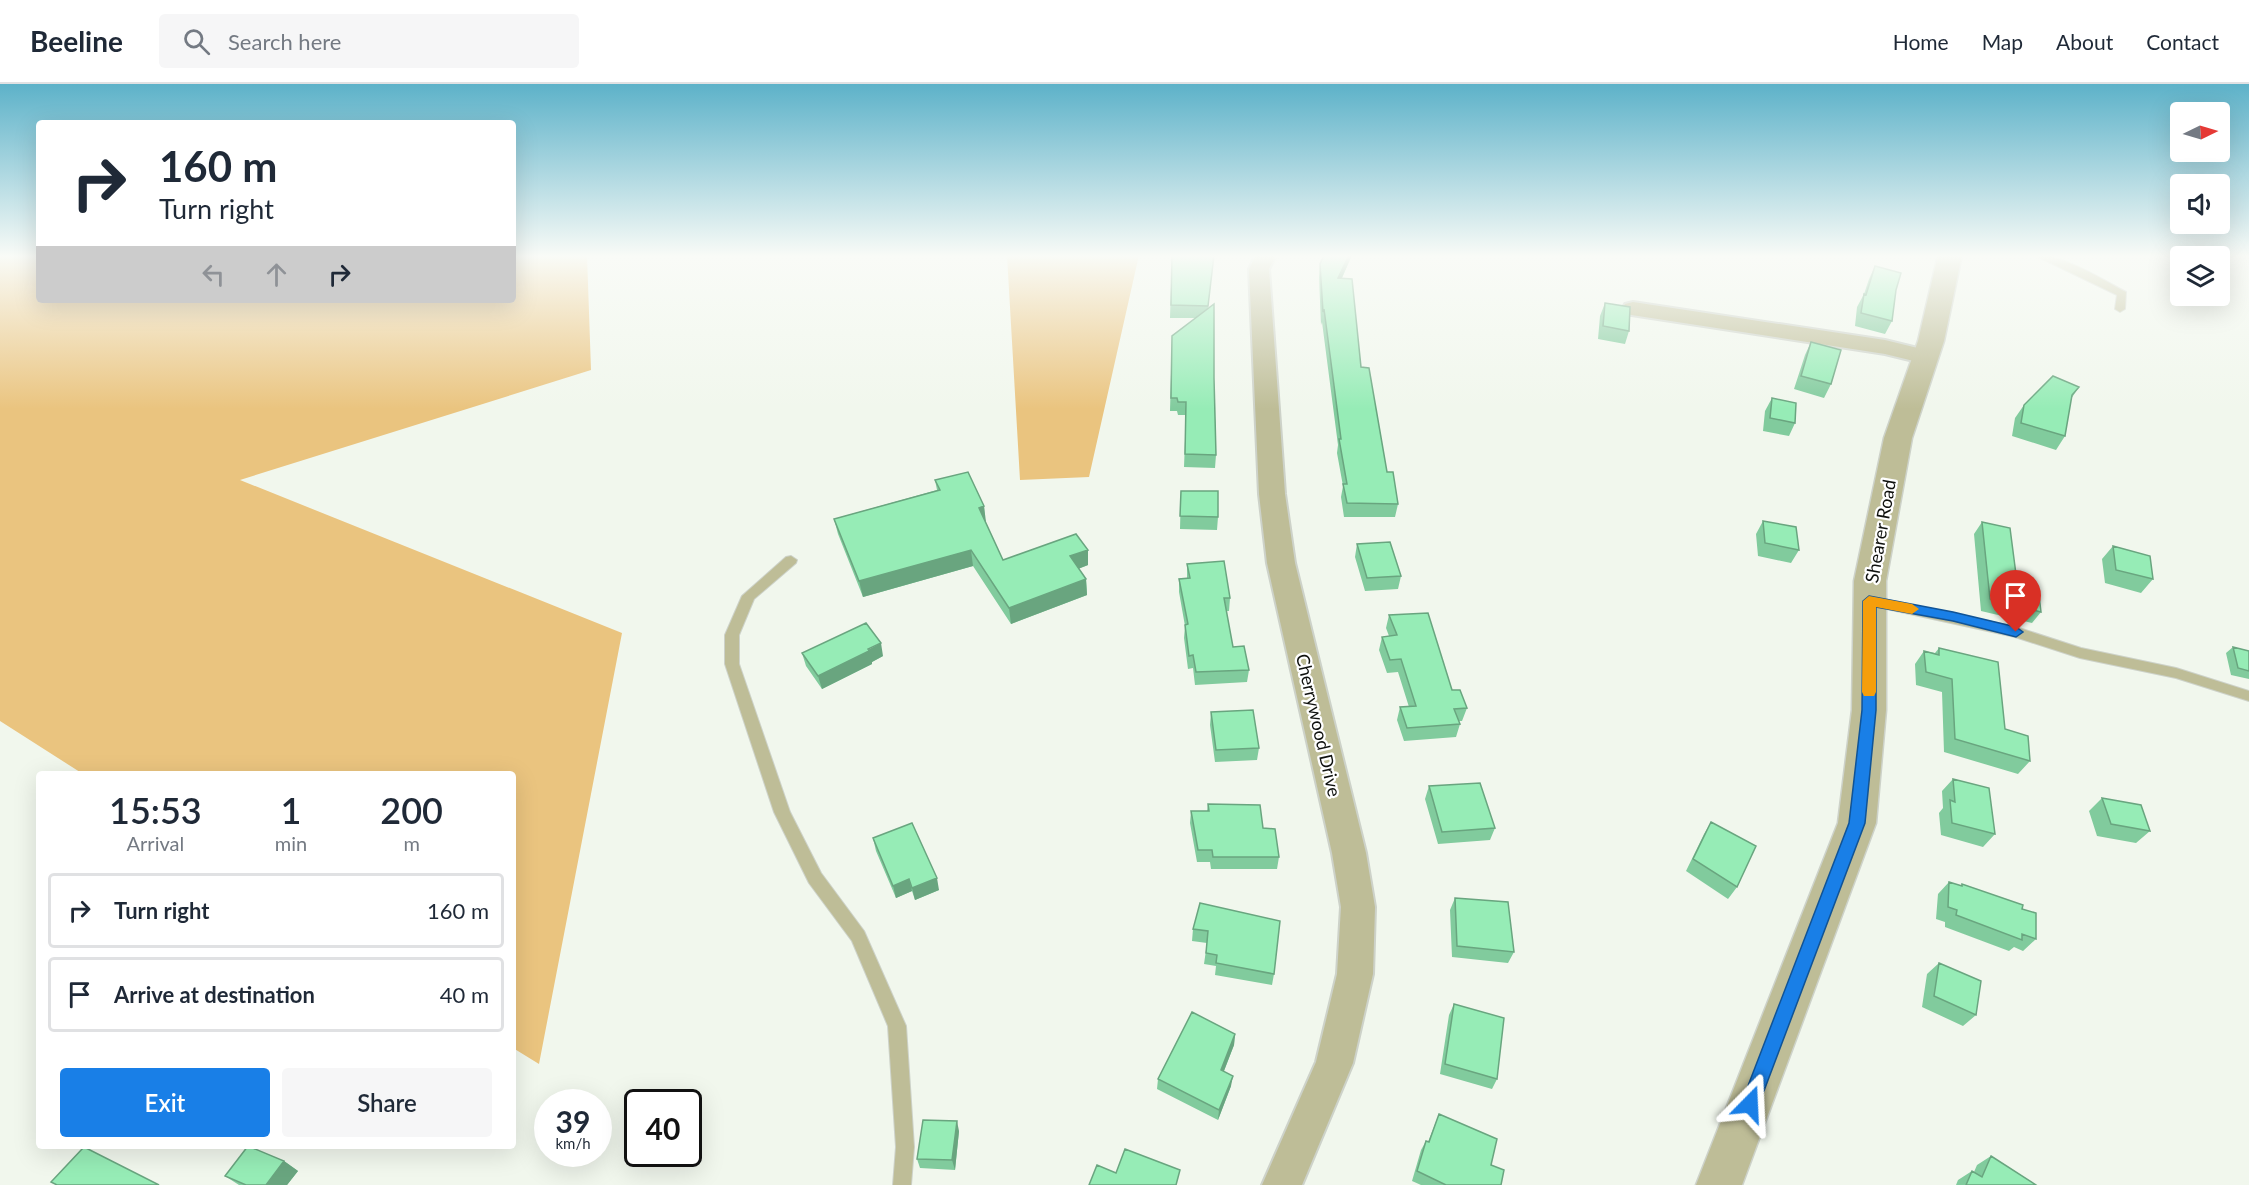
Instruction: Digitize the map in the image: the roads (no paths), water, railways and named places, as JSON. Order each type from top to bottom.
[{"type":"street","name":"Cherrywood Drive","points":[[1261,306],[1272,494],[1281,563],[1349,852],[1358,907],[1355,974],[1334,1063],[1282,1185]]},
{"type":"street","name":"Shearer Road","points":[[1719,1185],[1857,823],[1869,710],[1869,581],[1898,438],[1926,357],[1938,306]]},
{"type":"street","points":[[1633,309],[1874,346],[1926,357]]},
{"type":"lane","points":[[791,560],[749,596],[732,635],[732,664],[782,812],[815,878],[858,936],[897,1026],[905,1147],[902,1185]]},
{"type":"lane","points":[[1869,601],[1953,616],[2016,632],[2080,653],[2176,673],[2249,696]]}]
